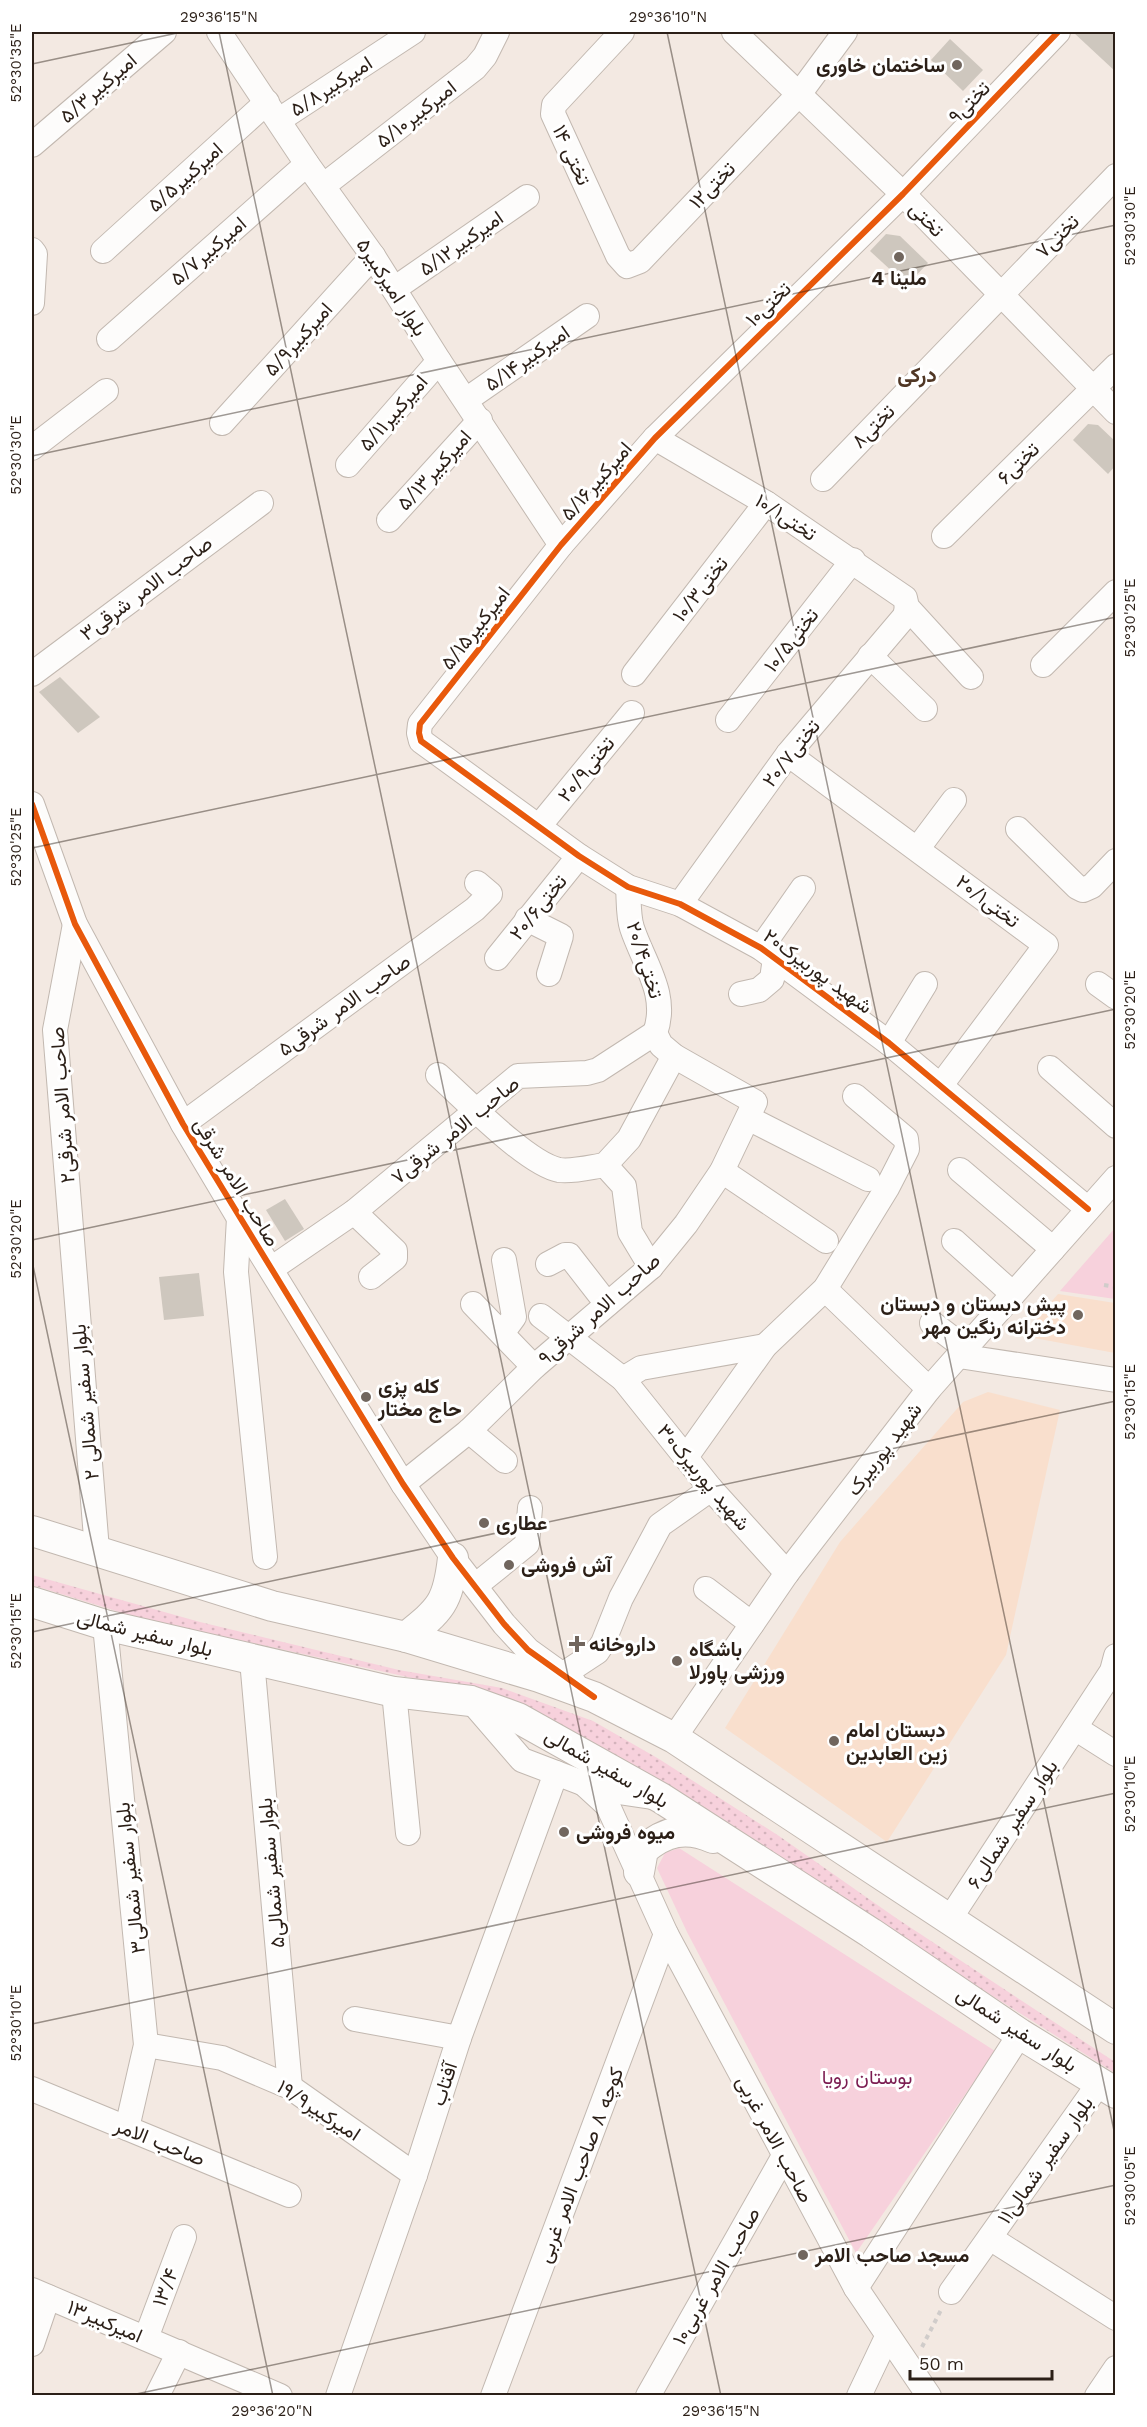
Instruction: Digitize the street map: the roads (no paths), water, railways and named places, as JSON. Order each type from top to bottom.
[{"type":"main road","points":[[32,1531],[272,1606],[405,1637],[539,1677],[594,1697],[674,1738],[1116,2029]]},
{"type":"main road","points":[[405,1637],[437,1612],[450,1589],[453,1558]]},
{"type":"main road","name":"بلوار سفیر شمالی","points":[[32,1602],[105,1625],[252,1660],[394,1692],[471,1701],[518,1718],[661,1798],[1020,2034],[1108,2088]]},
{"type":"main road","points":[[639,1872],[643,1850],[664,1835],[675,1832],[690,1830],[752,1856]]},
{"type":"street","name":"امیرکبیر۵/۳","points":[[32,144],[164,32]]},
{"type":"street","name":"بلوار امیرکبیر۵","points":[[219,32],[307,164],[373,256],[439,361],[561,545]]},
{"type":"street","name":"امیرکبیر۵/۸","points":[[273,111],[413,32]]},
{"type":"street","name":"امیرکبیر۵/۱۰","points":[[323,186],[475,68],[481,62],[497,32]]},
{"type":"street","name":"تختی ۱۴","points":[[621,262],[553,114],[554,105],[622,32]]},
{"type":"street","name":"تختی","points":[[734,32],[903,194],[999,295],[1116,412]]},
{"type":"street","name":"تختی۱۲","points":[[621,262],[630,266],[640,261],[800,93],[844,32]]},
{"type":"street","name":"تختی۹","points":[[903,194],[1058,32]]},
{"type":"street","name":"امیرکبیر۵/۵","points":[[102,251],[273,111]]},
{"type":"street","name":"امیرکبیر۵/۷","points":[[109,339],[307,164]]},
{"type":"street","name":"تختی۷","points":[[999,295],[1116,176]]},
{"type":"street","name":"تختی۱۰","points":[[655,438],[903,194]]},
{"type":"street","name":"امیرکبیر۵/۱۲","points":[[394,289],[527,197]]},
{"type":"street","points":[[32,250],[35,254],[32,303]]},
{"type":"street","name":"امیرکبیر۵/۹","points":[[222,423],[373,256]]},
{"type":"street","name":"تختی۸","points":[[822,479],[999,295]]},
{"type":"street","name":"امیرکبیر۵/۱۴","points":[[466,400],[587,316]]},
{"type":"street","name":"امیرکبیر۵/۱۱","points":[[348,465],[439,361]]},
{"type":"street","name":"تختی۶","points":[[944,536],[1116,366]]},
{"type":"street","points":[[32,448],[106,391]]},
{"type":"street","name":"امیرکبیر۵/۱۳","points":[[389,520],[480,420]]},
{"type":"street","name":"تختی۱۰/۱","points":[[655,438],[766,503],[853,560],[905,598],[907,607],[971,677]]},
{"type":"street","name":"امیرکبیر۵/۱۶","points":[[561,545],[655,438]]},
{"type":"street","name":"صاحب الامر شرقی۳","points":[[32,674],[261,502]]},
{"type":"street","name":"تختی۱۰/۳","points":[[634,674],[766,503]]},
{"type":"street","name":"امیرکبیر۵/۱۵","points":[[418,733],[420,724],[561,545]]},
{"type":"street","name":"تختی۱۰/۵","points":[[728,720],[853,560]]},
{"type":"street","points":[[1043,665],[1116,592]]},
{"type":"street","name":"تختی۲۰/۷","points":[[680,904],[788,754],[905,616],[907,607]]},
{"type":"street","points":[[870,656],[925,709]]},
{"type":"street","name":"تختی۲۰/۹","points":[[540,825],[632,713]]},
{"type":"street","name":"شهید پوربیرک۲۰","points":[[418,733],[421,741],[540,825],[579,856],[628,887],[680,904],[768,953],[889,1043],[1088,1209]]},
{"type":"street","name":"تختی۲۰/۱","points":[[788,754],[918,848],[1046,945],[941,1085]]},
{"type":"street","points":[[918,848],[954,800]]},
{"type":"street","name":"صاحب الامر شرقی","points":[[32,804],[75,924],[183,1125],[403,1484],[453,1558],[528,1650],[594,1697]]},
{"type":"street","points":[[1018,829],[1077,887],[1083,890],[1092,886],[1116,861]]},
{"type":"street","name":"تختی۲۰/۶","points":[[496,958],[579,856]]},
{"type":"street","name":"صاحب الامر شرقی۵","points":[[183,1125],[475,909],[490,894],[477,883]]},
{"type":"street","name":"تختی۲۰/۴","points":[[628,887],[631,926],[660,995],[660,1018],[655,1033]]},
{"type":"street","points":[[741,994],[759,990],[772,979],[768,953],[803,888]]},
{"type":"street","points":[[528,919],[561,936],[549,974]]},
{"type":"street","name":"۲صاحب الامر شرقی","points":[[74,1253],[55,1030],[75,924]]},
{"type":"street","points":[[889,1043],[925,984]]},
{"type":"street","points":[[655,1033],[661,1045],[674,1056],[752,1110],[868,1179]]},
{"type":"street","name":"صاحب الامر شرقی۷","points":[[271,1269],[354,1212],[518,1076],[598,1070],[655,1033]]},
{"type":"street","points":[[438,1075],[510,1141],[560,1170],[605,1165],[629,1139],[674,1056]]},
{"type":"street","points":[[1050,1068],[1116,1126]]},
{"type":"street","points":[[686,1457],[765,1346],[825,1289],[887,1188],[909,1143],[855,1096]]},
{"type":"street","name":"صاحب الامر شرقی۹","points":[[403,1484],[469,1431],[534,1367],[651,1267],[686,1224],[722,1171],[752,1110]]},
{"type":"street","points":[[605,1165],[624,1186],[630,1232],[651,1267]]},
{"type":"street","points":[[960,1170],[1053,1249]]},
{"type":"street","points":[[722,1171],[826,1241]]},
{"type":"street","name":"شهید پوربیرک","points":[[674,1738],[787,1573],[929,1389],[1116,1178]]},
{"type":"street","points":[[354,1212],[395,1251],[395,1258],[371,1277]]},
{"type":"street","points":[[238,1218],[236,1272],[266,1557]]},
{"type":"street","points":[[954,1241],[1013,1294]]},
{"type":"street","name":"بلوار سفیر شمالی ۲","points":[[74,1253],[97,1550]]},
{"type":"street","points":[[548,1264],[569,1255],[607,1304]]},
{"type":"street","points":[[503,1332],[514,1317],[504,1260]]},
{"type":"street","points":[[825,1289],[929,1389]]},
{"type":"street","points":[[473,1304],[503,1332],[534,1367]]},
{"type":"street","name":"شهید پوربیرک۳۰","points":[[541,1316],[623,1379],[711,1489],[787,1573]]},
{"type":"street","points":[[932,1323],[962,1352],[1116,1380]]},
{"type":"street","points":[[623,1379],[641,1368],[765,1346]]},
{"type":"street","points":[[469,1431],[505,1461]]},
{"type":"street","points":[[562,1675],[597,1652],[603,1644],[621,1598],[660,1525],[711,1489]]},
{"type":"street","points":[[475,1586],[527,1544],[530,1508]]},
{"type":"street","points":[[706,1589],[753,1624]]},
{"type":"street","name":"بلوار سفیر شمالی۳","points":[[105,1625],[146,2044],[127,2128]]},
{"type":"street","name":"بلوار سفیر شمالی۶","points":[[949,1920],[1112,1671],[1116,1656]]},
{"type":"street","name":"بلوار سفیر شمالی۵","points":[[252,1660],[290,2087]]},
{"type":"street","points":[[394,1692],[408,1833]]},
{"type":"street","points":[[471,1701],[522,1760],[584,1784],[613,1792],[661,1798]]},
{"type":"street","points":[[1075,1728],[1116,1754]]},
{"type":"street","name":"آفتاب","points":[[338,2396],[415,2175],[459,2037],[556,1773]]},
{"type":"street","name":"صاحب الامر غربی","points":[[584,1784],[608,1806],[666,1934],[856,2288],[929,2396]]},
{"type":"street","name":"کوچه ۸ صاحب الامر غربی","points":[[493,2396],[666,1934]]},
{"type":"street","points":[[355,2019],[459,2037]]},
{"type":"street","points":[[856,2288],[1020,2034]]},
{"type":"street","name":"امیرکبیر۱۹/۹","points":[[146,2044],[222,2058],[290,2087],[415,2175]]},
{"type":"street","name":"بلوار سفیر شمالی۱۱","points":[[951,2292],[990,2238],[1108,2088]]},
{"type":"street","name":"صاحب الامر","points":[[32,2089],[289,2194]]},
{"type":"street","name":"صاحب الامر غربی۱۰","points":[[648,2396],[784,2156]]},
{"type":"street","name":"۱۳/۴","points":[[146,2338],[184,2237]]},
{"type":"street","points":[[990,2238],[1116,2318]]},
{"type":"street","points":[[32,2344],[40,2294]]},
{"type":"street","name":"امیرکبیر۱۳","points":[[40,2294],[280,2396]]},
{"type":"street","points":[[859,2396],[887,2337]]},
{"type":"street","points":[[157,2396],[179,2352]]},
{"type":"street","points":[[1097,2396],[1116,2368]]},
{"type":"place","name":"ساختمان خاوری","points":[[957,65]]},
{"type":"place","name":"ملینا 4","points":[[899,257]]},
{"type":"place","name":"پیش دبستان و دبستان دخترانه رنگین مهر","points":[[1078,1315]]},
{"type":"place","name":"کله پزی حاج مختار","points":[[366,1397]]},
{"type":"place","name":"عطاری","points":[[484,1523]]},
{"type":"place","name":"آش فروشی","points":[[509,1565]]},
{"type":"place","name":"داروخانه","points":[[577,1644]]},
{"type":"place","name":"باشگاه ورزشی پاورلا","points":[[677,1661]]},
{"type":"place","name":"دبستان امام زین العابدین","points":[[834,1741]]},
{"type":"place","name":"میوه فروشی","points":[[564,1832]]},
{"type":"place","name":"مسجد صاحب الامر","points":[[803,2255]]},
{"type":"district","name":"درکی","points":[[917,374]]},
{"type":"park label","name":"بوستان رویا","points":[[867,2077]]}]
